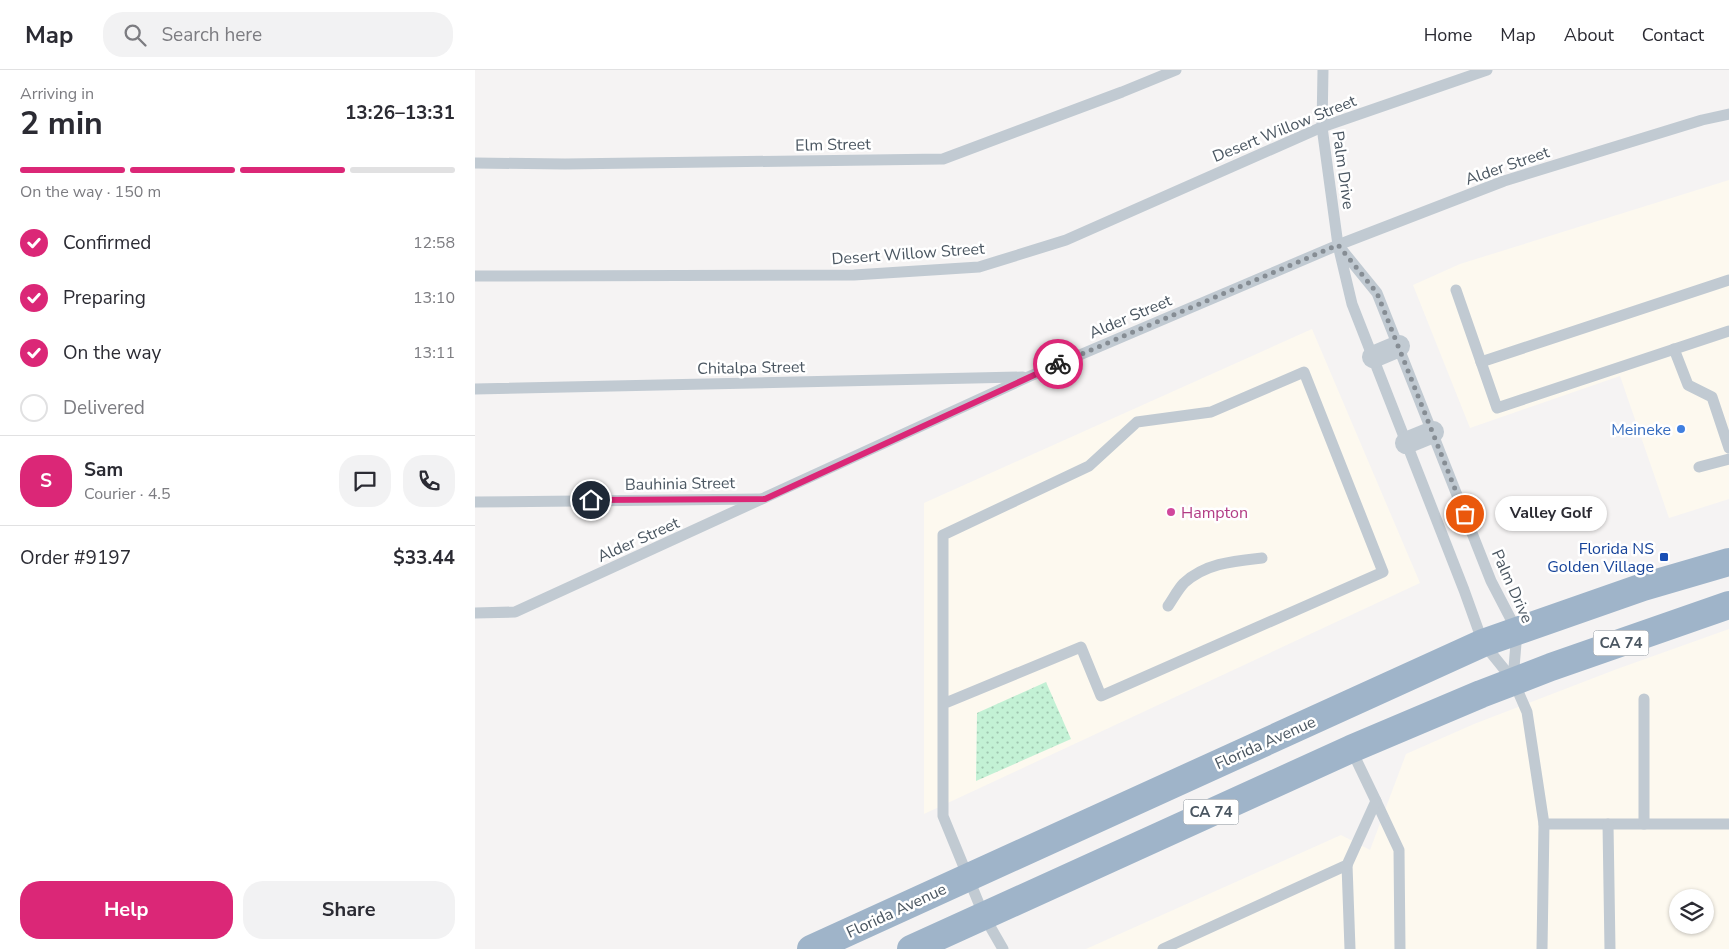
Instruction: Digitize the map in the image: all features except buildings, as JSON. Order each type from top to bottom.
[{"type":"highway","name":"Florida Avenue","points":[[811,949],[1483,642],[1643,587],[1729,562]]},
{"type":"highway","name":"CA 74","points":[[911,949],[1351,749],[1513,680],[1729,607]]},
{"type":"street","points":[[1373,357],[1399,346]]},
{"type":"street","points":[[1406,443],[1433,432]]},
{"type":"lane","name":"Elm Street","points":[[475,163],[565,164],[943,159],[1176,70]]},
{"type":"lane","name":"Palm Drive","points":[[1323,70],[1322,127],[1338,245],[1352,304],[1483,642],[1513,680]]},
{"type":"lane","name":"Desert Willow Street","points":[[475,276],[854,275],[979,267],[1067,240],[1322,127],[1487,70]]},
{"type":"lane","name":"Alder Street","points":[[475,613],[515,612],[1028,377],[1338,245],[1504,180],[1702,120],[1729,114]]},
{"type":"lane","name":"Palm Drive","points":[[1338,245],[1377,293],[1491,581],[1517,631],[1513,680]]},
{"type":"lane","points":[[1481,362],[1729,280]]},
{"type":"lane","points":[[1456,290],[1497,408],[1729,331]]},
{"type":"lane","points":[[1674,349],[1688,386],[1711,397],[1729,448]]},
{"type":"lane","points":[[943,704],[1081,647],[1101,696],[1383,572],[1304,372],[1211,412],[1137,422],[1089,466],[943,535],[943,704],[943,816],[984,916],[1003,949]]},
{"type":"lane","name":"Chitalpa Street","points":[[475,389],[1028,377]]},
{"type":"lane","points":[[1699,467],[1729,459]]},
{"type":"lane","name":"Bauhinia Street","points":[[475,502],[765,499]]},
{"type":"lane","points":[[1168,606],[1183,584],[1205,569],[1230,561],[1262,558]]},
{"type":"lane","points":[[1513,680],[1527,712],[1544,824],[1542,949]]},
{"type":"lane","points":[[1644,699],[1644,824]]},
{"type":"lane","points":[[1351,749],[1399,850],[1400,949]]},
{"type":"lane","points":[[1350,949],[1347,865],[1376,801]]},
{"type":"lane","points":[[1544,824],[1729,824]]},
{"type":"lane","points":[[1608,824],[1610,949]]},
{"type":"lane","points":[[1163,949],[1347,865]]},
{"type":"shaded area","points":[[1729,180],[1729,499],[1669,518],[1620,376],[1470,428],[1413,285],[1460,264]]},
{"type":"shaded area","points":[[1312,329],[1420,583],[924,814],[924,503]]},
{"type":"shaded area","points":[[1729,629],[1729,949],[1086,949],[1341,835],[1370,850],[1406,754],[1474,724],[1617,669]]},
{"type":"green space","points":[[1046,682],[1071,739],[976,781],[977,713]]},
{"type":"way so far","points":[[1058,364],[1338,245],[1377,293],[1465,514]]},
{"type":"place","name":"Meineke","points":[[1681,429]]},
{"type":"place","name":"Hampton","points":[[1171,512]]},
{"type":"place","name":"Valley Golf","points":[[1465,514]]},
{"type":"place","name":"Florida NS Golden Village","points":[[1664,557]]},
{"type":"route","points":[[591,500],[765,499],[1058,364]]}]
